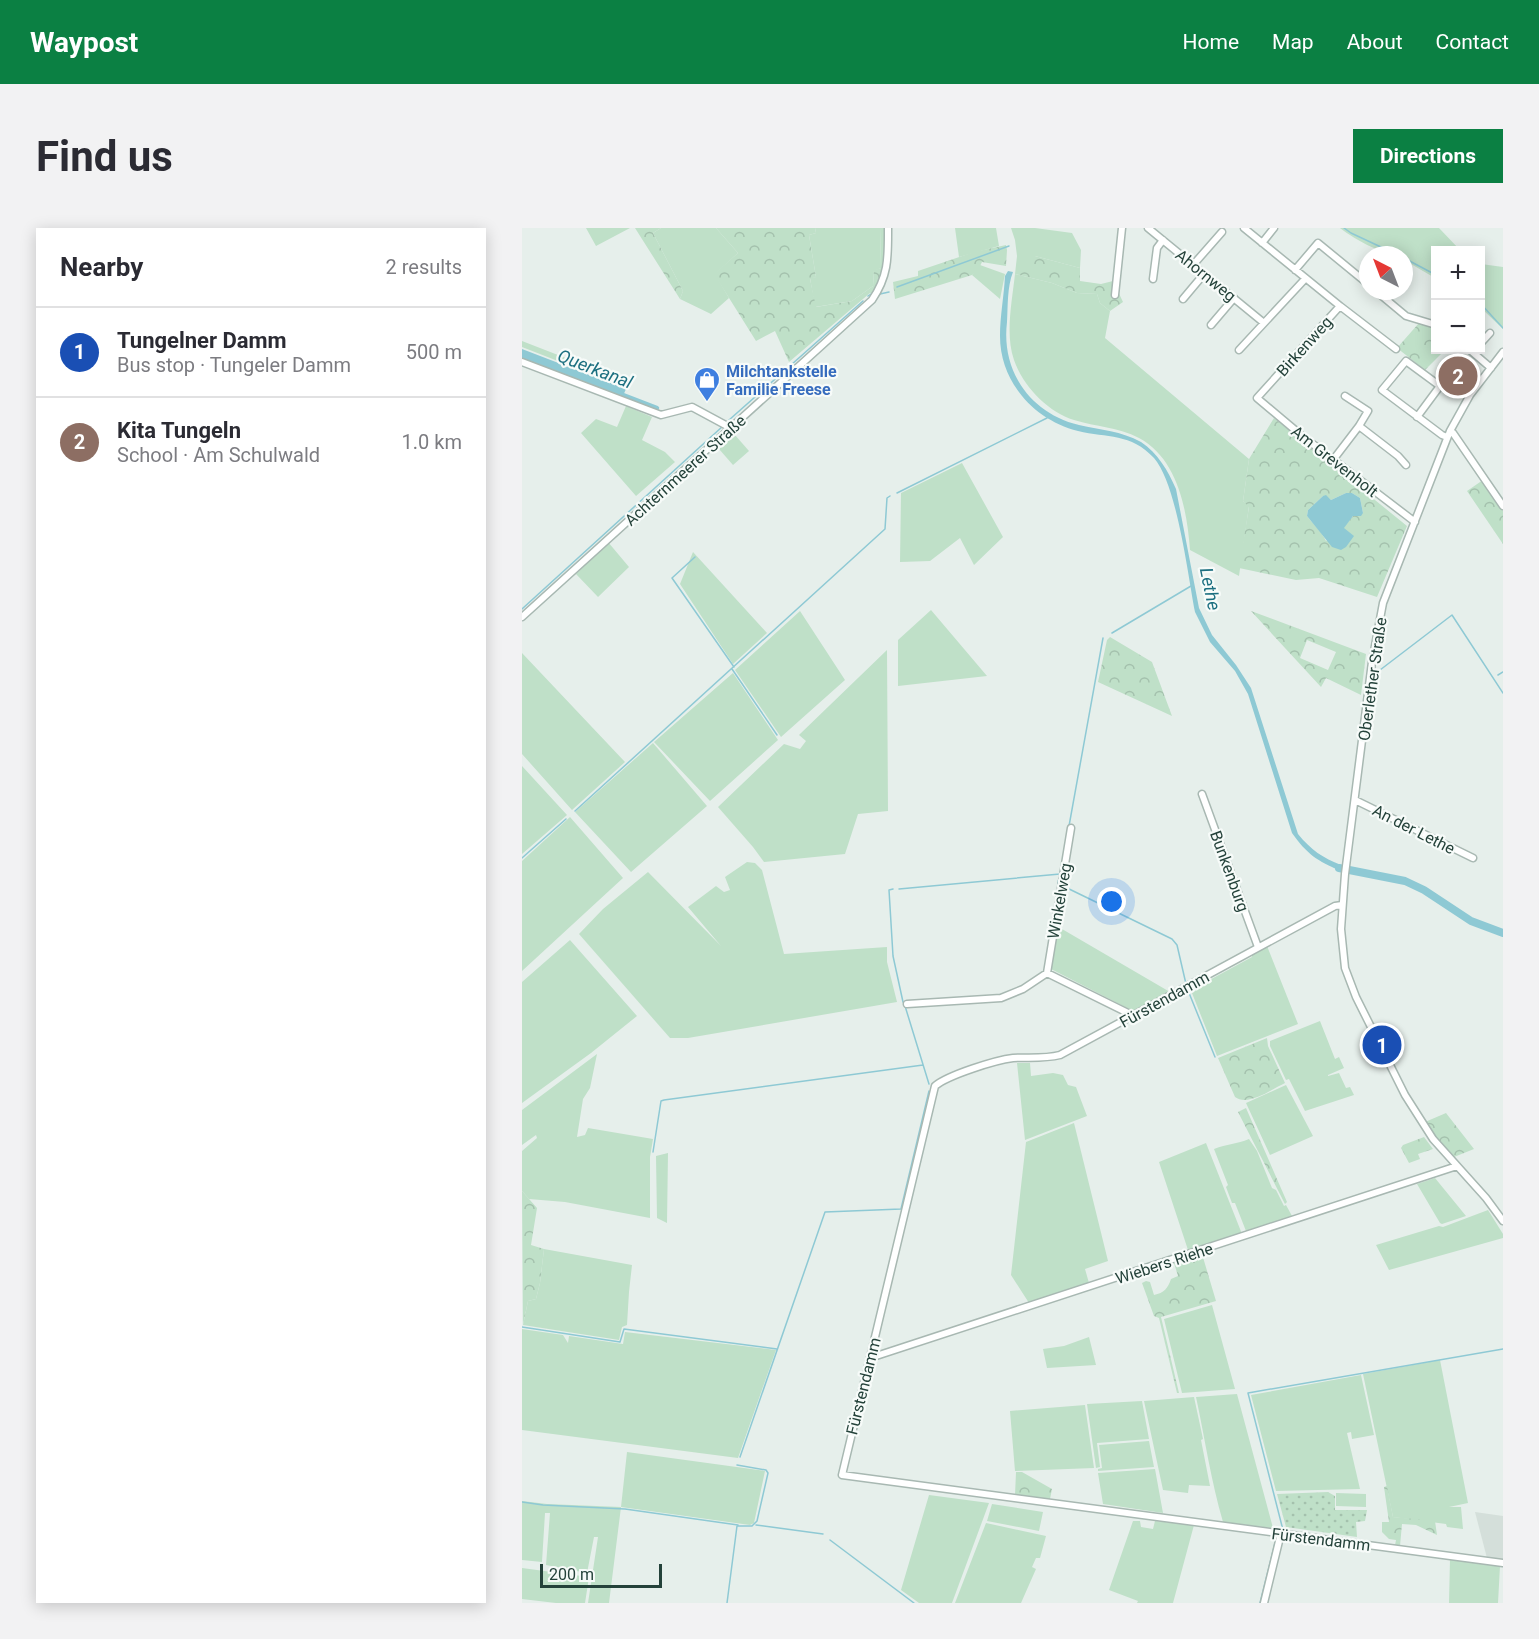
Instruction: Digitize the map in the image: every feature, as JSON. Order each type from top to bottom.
[{"type":"street","name":"Achternmeerer Straße","points":[[522,617],[872,300],[882,284],[887,267],[888,228]]},
{"type":"street","points":[[1115,295],[1122,228]]},
{"type":"street","name":"Ahornweg","points":[[1148,228],[1264,323]]},
{"type":"street","name":"Birkenweg","points":[[1244,228],[1340,306],[1257,398]]},
{"type":"street","points":[[1262,243],[1274,228]]},
{"type":"street","points":[[1193,265],[1222,232]]},
{"type":"street","points":[[1153,279],[1157,248],[1163,240]]},
{"type":"street","points":[[1294,270],[1318,243],[1359,277]]},
{"type":"street","points":[[1183,299],[1204,274]]},
{"type":"street","points":[[1239,350],[1305,279]]},
{"type":"street","points":[[1211,325],[1234,298]]},
{"type":"street","points":[[1387,300],[1406,316],[1431,324]]},
{"type":"street","points":[[1340,306],[1395,349]]},
{"type":"street","points":[[1485,338],[1490,333]]},
{"type":"street","name":"Oberlether Straße","points":[[1503,352],[1489,370],[1479,389],[1466,402],[1448,434],[1383,603],[1377,628],[1342,905],[1342,951],[1345,968],[1356,996],[1417,1116],[1433,1139],[1486,1198],[1503,1221]]},
{"type":"street","points":[[1476,354],[1489,370]]},
{"type":"street","points":[[1417,417],[1440,386],[1406,361],[1382,390],[1417,417],[1448,434],[1453,433],[1503,506]]},
{"type":"street","points":[[522,362],[661,415],[692,407],[731,428]]},
{"type":"street","points":[[1333,460],[1368,411],[1345,396]]},
{"type":"street","name":"Am Grevenholt","points":[[1257,398],[1333,460],[1415,522]]},
{"type":"street","points":[[1359,426],[1398,456],[1406,465]]},
{"type":"street","name":"Bunkenburg","points":[[1202,794],[1258,947]]},
{"type":"street","name":"An der Lethe","points":[[1355,800],[1473,858]]},
{"type":"street","name":"Winkelweg","points":[[1047,973],[1071,828]]},
{"type":"street","name":"Fürstendamm","points":[[1342,905],[1335,906],[1060,1055],[1047,1059],[1013,1058],[992,1063],[947,1078],[935,1086],[842,1475],[1503,1563]]},
{"type":"street","points":[[907,1004],[1001,998],[1023,989],[1047,973],[1134,1016]]},
{"type":"street","name":"Wiebers Riehe","points":[[870,1358],[1457,1166]]},
{"type":"street","points":[[1264,1603],[1281,1533]]},
{"type":"shaded area","points":[[1475,1512],[1503,1516],[1503,1560],[1487,1558]]},
{"type":"green space","points":[[586,228],[630,228],[596,246]]},
{"type":"green space","points":[[635,228],[661,228],[653,233],[683,291],[680,299]]},
{"type":"green space","points":[[661,228],[716,228],[738,253],[715,274],[729,298],[711,314],[680,299],[683,291],[653,233]]},
{"type":"green space","points":[[716,228],[815,228],[816,233],[809,235],[816,277],[810,279],[816,307],[852,301],[873,286],[874,270],[881,268],[880,228],[887,228],[887,263],[874,293],[870,293],[789,362],[775,331],[756,341],[714,274],[738,253]]},
{"type":"green space","points":[[815,228],[880,228],[881,268],[874,271],[873,286],[852,301],[815,307],[810,278],[816,277],[809,235],[816,233]]},
{"type":"green space","points":[[955,228],[996,228],[999,246],[959,257]]},
{"type":"green space","points":[[1011,228],[1035,228],[1072,233],[1081,250],[1080,268],[1035,256],[1017,256]]},
{"type":"green space","points":[[1340,228],[1439,228],[1456,246],[1431,246],[1431,276],[1413,265],[1413,246],[1370,246]]},
{"type":"green space","points":[[1006,245],[1006,266],[982,262],[972,275],[895,299],[893,282],[918,276],[918,271],[974,252]]},
{"type":"green space","points":[[1017,256],[1035,256],[1080,268],[1080,281],[1101,284],[1113,281],[1123,302],[1110,311],[1100,303],[1097,294],[1077,293],[1052,283],[1015,274]]},
{"type":"green space","points":[[980,265],[1005,274],[1000,299],[972,275]]},
{"type":"green space","points":[[1485,265],[1503,267],[1503,329],[1485,312]]},
{"type":"green space","points":[[1015,274],[1052,283],[1077,293],[1097,294],[1100,303],[1110,311],[1105,338],[1249,459],[1243,501],[1249,506],[1239,576],[1190,550],[1183,503],[1178,487],[1163,459],[1152,447],[1139,438],[1123,432],[1064,416],[1046,404],[1030,388],[1018,370],[1011,350],[1010,318]]},
{"type":"green space","points":[[1419,323],[1431,326],[1431,354],[1441,354],[1425,370],[1397,348]]},
{"type":"green space","points":[[522,341],[630,383],[627,388],[522,347]]},
{"type":"green space","points":[[626,406],[652,417],[642,440],[665,452],[675,462],[636,496],[581,433],[596,419],[617,427]]},
{"type":"green space","points":[[1274,418],[1407,526],[1377,597],[1319,578],[1296,580],[1239,568],[1249,507],[1243,501],[1249,459]],"holes":[[[1346,493],[1352,493],[1360,498],[1363,513],[1353,516],[1343,528],[1326,541],[1307,516],[1308,510],[1323,496],[1331,500]]]},
{"type":"green space","points":[[735,435],[749,451],[733,465],[719,449]]},
{"type":"green space","points":[[962,463],[1003,537],[974,565],[960,538],[930,561],[900,562],[901,493]]},
{"type":"green space","points":[[1483,480],[1503,511],[1503,544],[1467,491]]},
{"type":"green space","points":[[608,542],[629,567],[598,597],[576,574]]},
{"type":"green space","points":[[693,552],[767,633],[733,664],[680,584]]},
{"type":"green space","points":[[931,610],[987,676],[898,686],[898,640]]},
{"type":"green space","points":[[800,611],[845,680],[781,737],[735,670]]},
{"type":"green space","points":[[1251,611],[1366,654],[1361,695],[1326,678],[1321,687]],"holes":[[[1307,640],[1336,652],[1328,670],[1300,658]]]},
{"type":"green space","points":[[1110,637],[1152,662],[1172,716],[1098,682],[1107,640]]},
{"type":"green space","points":[[887,650],[888,811],[858,814],[845,854],[764,862],[718,807],[784,744],[800,749],[806,741],[799,735]]},
{"type":"green space","points":[[522,653],[625,762],[572,810],[522,754]]},
{"type":"green space","points":[[733,673],[778,740],[710,801],[654,742]]},
{"type":"green space","points":[[653,743],[707,806],[631,872],[575,812]]},
{"type":"green space","points":[[522,766],[567,815],[522,854]]},
{"type":"green space","points":[[570,817],[623,878],[522,971],[522,861]]},
{"type":"green space","points":[[747,862],[755,863],[762,870],[784,954],[887,947],[887,962],[897,1002],[688,1038],[670,1038],[579,934],[603,909],[648,872],[721,946],[688,907],[716,886],[724,892],[730,890],[725,877]]},
{"type":"green space","points":[[1059,924],[1062,929],[1170,992],[1135,1012],[1051,969]]},
{"type":"green space","points":[[570,940],[637,1016],[522,1103],[522,982]]},
{"type":"green space","points":[[1267,946],[1298,1024],[1217,1056],[1190,988],[1252,957]]},
{"type":"green space","points":[[1320,1021],[1335,1059],[1339,1057],[1344,1068],[1328,1076],[1339,1073],[1346,1088],[1350,1087],[1354,1095],[1305,1111],[1289,1079],[1286,1080],[1270,1046],[1270,1041]]},
{"type":"green space","points":[[1267,1038],[1268,1046],[1285,1083],[1253,1099],[1240,1100],[1235,1097],[1218,1058]]},
{"type":"green space","points":[[597,1054],[590,1088],[583,1099],[577,1137],[585,1135],[588,1128],[653,1139],[650,1157],[650,1218],[565,1202],[529,1199],[522,1191],[522,1151],[537,1138],[536,1135],[522,1145],[522,1110]]},
{"type":"green space","points":[[1017,1063],[1030,1063],[1031,1076],[1053,1073],[1063,1075],[1068,1085],[1076,1087],[1087,1116],[1025,1140]]},
{"type":"green space","points":[[1286,1085],[1313,1136],[1270,1155],[1246,1103]]},
{"type":"green space","points":[[1246,1108],[1287,1202],[1285,1204],[1238,1112]]},
{"type":"green space","points":[[1446,1113],[1474,1149],[1454,1157],[1436,1138],[1425,1122]]},
{"type":"green space","points":[[1074,1123],[1108,1261],[1085,1269],[1089,1283],[1029,1303],[1011,1275],[1026,1142]]},
{"type":"green space","points":[[1424,1137],[1433,1149],[1418,1154],[1420,1159],[1409,1163],[1401,1148],[1403,1145]]},
{"type":"green space","points":[[1249,1139],[1257,1151],[1272,1188],[1276,1190],[1292,1216],[1246,1231],[1235,1203],[1232,1203],[1226,1187],[1228,1185],[1214,1149]]},
{"type":"green space","points":[[1206,1143],[1242,1234],[1221,1242],[1217,1240],[1215,1244],[1189,1253],[1159,1162]]},
{"type":"green space","points":[[668,1153],[667,1223],[657,1218],[656,1156]]},
{"type":"green space","points":[[1435,1178],[1466,1216],[1440,1223],[1417,1184]]},
{"type":"green space","points":[[522,1191],[537,1208],[531,1245],[544,1249],[536,1299],[528,1301],[523,1325]]},
{"type":"green space","points":[[1488,1210],[1503,1234],[1503,1238],[1389,1270],[1376,1245],[1439,1226],[1443,1227]]},
{"type":"green space","points":[[544,1249],[632,1265],[627,1325],[622,1327],[619,1340],[523,1325],[528,1301],[536,1299]]},
{"type":"green space","points":[[1202,1254],[1216,1301],[1161,1317],[1179,1393],[1177,1393],[1159,1318],[1154,1316],[1142,1283],[1150,1282],[1154,1295],[1160,1293],[1171,1279],[1178,1276],[1174,1263]]},
{"type":"green space","points":[[1212,1305],[1235,1389],[1182,1393],[1164,1319]]},
{"type":"green space","points":[[522,1329],[563,1335],[568,1343],[569,1336],[623,1344],[625,1332],[776,1350],[738,1458],[522,1430]]},
{"type":"green space","points":[[1089,1337],[1096,1365],[1047,1368],[1043,1349],[1064,1346]]},
{"type":"green space","points":[[1440,1360],[1468,1503],[1449,1507],[1461,1507],[1463,1529],[1447,1527],[1446,1524],[1393,1517],[1363,1374]]},
{"type":"green space","points":[[1361,1375],[1374,1435],[1352,1439],[1351,1432],[1347,1433],[1360,1489],[1276,1491],[1251,1395]]},
{"type":"green space","points":[[1237,1394],[1273,1528],[1223,1522],[1196,1397]]},
{"type":"green space","points":[[1194,1397],[1210,1486],[1189,1485],[1188,1493],[1163,1490],[1144,1401]]},
{"type":"green space","points":[[1142,1401],[1149,1439],[1097,1443],[1100,1467],[1096,1468],[1087,1404]]},
{"type":"green space","points":[[1085,1405],[1094,1468],[1015,1471],[1010,1411]]},
{"type":"green space","points":[[1149,1441],[1154,1467],[1098,1471],[1102,1468],[1099,1445]]},
{"type":"green space","points":[[627,1452],[765,1471],[754,1523],[750,1525],[621,1507]]},
{"type":"green space","points":[[1155,1469],[1163,1513],[1103,1504],[1098,1473]]},
{"type":"green space","points":[[1016,1472],[1022,1472],[1052,1489],[1050,1499],[1015,1495]]},
{"type":"green space","points":[[1387,1486],[1393,1517],[1435,1521],[1437,1535],[1416,1525],[1402,1524],[1400,1546],[1395,1545],[1396,1540],[1389,1539],[1382,1532],[1382,1522],[1389,1522],[1384,1487]]},
{"type":"green space","points":[[1328,1492],[1335,1496],[1335,1510],[1367,1510],[1365,1521],[1356,1522],[1357,1537],[1286,1527],[1277,1494]]},
{"type":"green space","points":[[1336,1493],[1366,1494],[1366,1507],[1336,1506]]},
{"type":"green space","points":[[929,1495],[989,1503],[952,1603],[919,1603],[901,1590]]},
{"type":"green space","points":[[522,1501],[621,1507],[609,1603],[588,1603],[598,1537],[594,1537],[587,1573],[546,1565],[550,1513],[545,1513],[542,1562],[522,1560]]},
{"type":"green space","points":[[992,1504],[1043,1512],[1039,1531],[987,1521]]},
{"type":"green space","points":[[1133,1521],[1140,1521],[1141,1527],[1153,1529],[1155,1521],[1194,1525],[1173,1603],[1137,1603],[1138,1601],[1109,1590]]},
{"type":"green space","points":[[986,1523],[1046,1536],[1040,1558],[1036,1558],[1032,1567],[1036,1569],[1021,1603],[955,1603]]},
{"type":"green space","points":[[1450,1559],[1500,1566],[1498,1603],[1449,1603]]},
{"type":"green space","points":[[522,1568],[589,1577],[585,1603],[556,1603],[522,1599]]},
{"type":"water","points":[[1008,271],[1013,272],[1009,290],[1006,340],[1014,373],[1022,387],[1046,411],[1079,425],[1133,438],[1153,451],[1162,463],[1176,489],[1199,608],[1212,635],[1251,688],[1298,834],[1318,853],[1341,865],[1341,871],[1313,856],[1292,833],[1248,694],[1235,671],[1210,642],[1195,612],[1175,509],[1162,471],[1154,458],[1127,440],[1062,426],[1034,408],[1022,397],[1013,383],[1006,369],[1000,336],[1005,276]]},
{"type":"water","points":[[522,349],[626,389],[622,398],[522,359]]},
{"type":"water","points":[[1346,493],[1352,493],[1360,498],[1363,513],[1361,516],[1353,516],[1344,528],[1354,536],[1341,550],[1332,547],[1307,516],[1308,510],[1323,496],[1326,495],[1331,500]]},
{"type":"waterway","points":[[1344,228],[1379,246]]},
{"type":"waterway","points":[[897,287],[1009,246]]},
{"type":"waterway","points":[[1413,263],[1431,272]]},
{"type":"waterway","points":[[880,294],[889,292]]},
{"type":"waterway","points":[[729,420],[863,301]]},
{"type":"waterway","points":[[1485,308],[1503,328]]},
{"type":"waterway","name":"Querkanal","points":[[618,393],[657,408]]},
{"type":"waterway","points":[[897,493],[1047,418]]},
{"type":"waterway","points":[[522,609],[723,426]]},
{"type":"waterway","points":[[575,811],[885,529],[887,498],[890,496]]},
{"type":"waterway","points":[[695,557],[672,578],[734,667]]},
{"type":"waterway","points":[[1112,633],[1191,586]]},
{"type":"waterway","points":[[1380,670],[1452,615],[1503,693]]},
{"type":"waterway","points":[[1069,826],[1103,638]]},
{"type":"waterway","points":[[732,669],[777,735]]},
{"type":"waterway","points":[[1498,675],[1503,672]]},
{"type":"waterway","points":[[522,858],[566,819]]},
{"type":"waterway","points":[[1063,859],[1064,851]]},
{"type":"waterway","points":[[899,889],[1060,874],[1062,865]]},
{"type":"waterway","name":"Lethe","points":[[1339,868],[1405,881],[1424,890],[1471,921],[1503,933]]},
{"type":"waterway","points":[[1065,887],[1172,939],[1177,945],[1186,984]]},
{"type":"waterway","points":[[893,889],[889,890],[893,956],[903,1002]]},
{"type":"waterway","points":[[1187,988],[1215,1057]]},
{"type":"waterway","points":[[905,1006],[929,1084]]},
{"type":"waterway","points":[[653,1152],[661,1101],[664,1100],[923,1065]]},
{"type":"waterway","points":[[740,1457],[825,1212],[901,1209],[929,1091]]},
{"type":"waterway","points":[[522,1327],[620,1342],[624,1329],[777,1349]]},
{"type":"waterway","points":[[1283,1530],[1248,1393],[1503,1349]]},
{"type":"waterway","points":[[727,1603],[737,1526],[752,1526],[757,1521],[768,1473],[766,1470],[737,1465]]},
{"type":"waterway","points":[[522,1502],[625,1509],[738,1525]]},
{"type":"waterway","points":[[756,1525],[823,1534]]},
{"type":"waterway","points":[[1260,1603],[1276,1539]]},
{"type":"waterway","points":[[830,1540],[914,1603]]},
{"type":"place","name":"Kita Tungeln","points":[[1458,376]]},
{"type":"place","name":"Milchtankstelle Familie Freese","points":[[707,403]]},
{"type":"place","name":"Tungelner Damm","points":[[1382,1045]]}]
